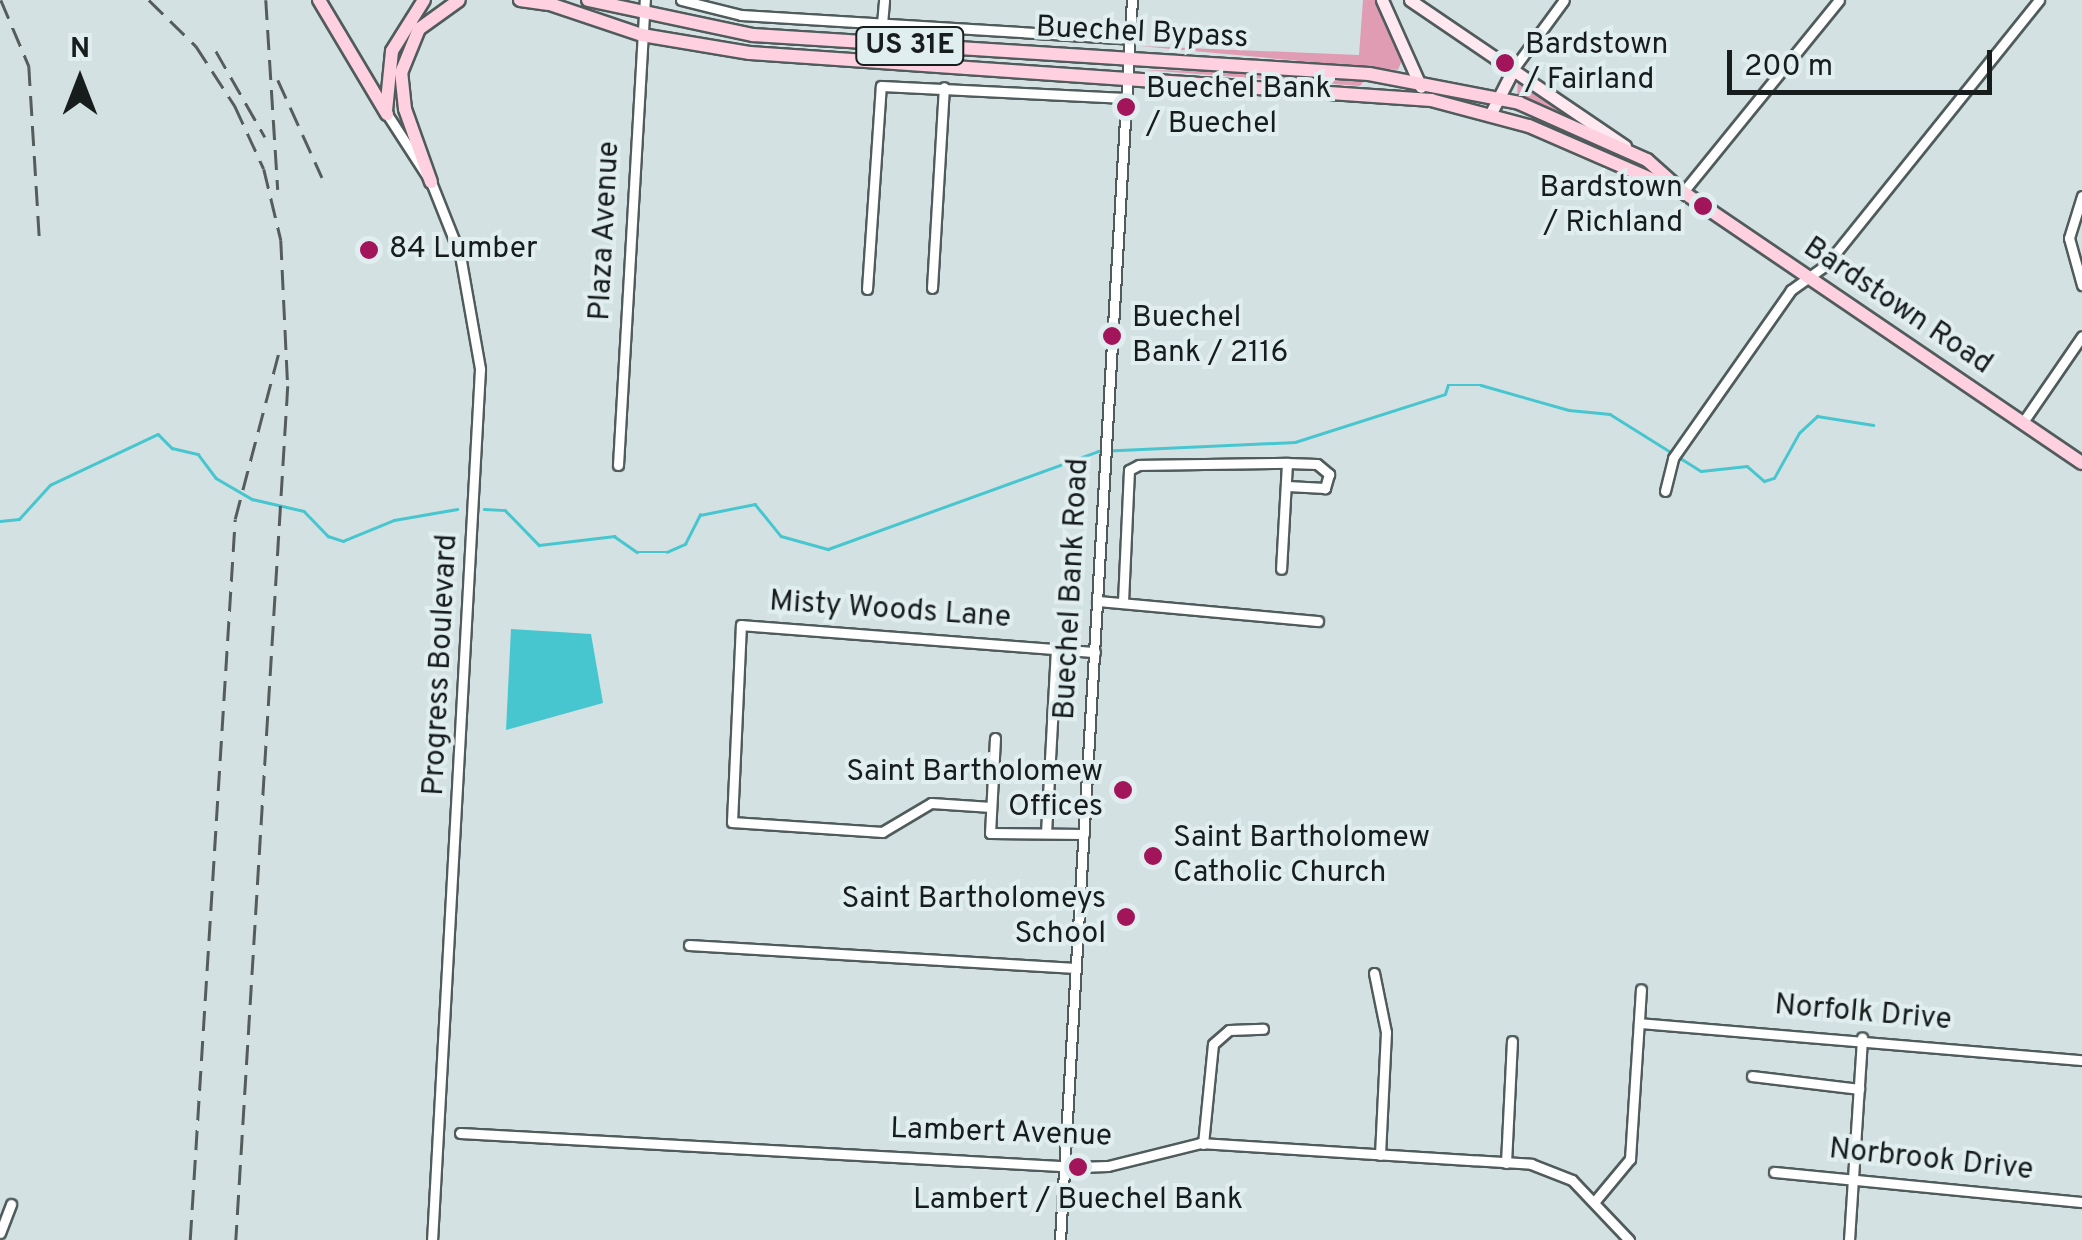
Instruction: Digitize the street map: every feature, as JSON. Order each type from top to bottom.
[{"type":"main road","points":[[320,0],[386,114]]},
{"type":"main road","points":[[386,114],[392,51],[424,0]]},
{"type":"main road","points":[[431,182],[404,109],[401,74],[419,30],[460,0]]},
{"type":"main road","name":"Buechel Bypass","points":[[520,0],[543,2],[642,35],[780,56],[1128,68],[1242,65],[1414,78],[1498,98],[1625,146]]},
{"type":"main road","points":[[591,1],[625,0]]},
{"type":"main road","points":[[1382,0],[1414,78],[1432,100]]},
{"type":"main road","name":"Bardstown Road","points":[[1410,0],[1647,160],[1683,192],[2082,462]]},
{"type":"main road","name":"Buechel Bypass","points":[[591,1],[644,16],[752,35],[1366,92],[1432,100],[1491,113]]},
{"type":"main road","points":[[1491,113],[1514,68]]},
{"type":"main road","name":"Bardstown Road","points":[[1491,113],[1638,177],[1683,192]]},
{"type":"main road","points":[[1638,177],[1647,160]]},
{"type":"street","name":"Plaza Avenue","points":[[618,464],[646,0]]},
{"type":"street","points":[[681,0],[741,16],[1130,39]]},
{"type":"street","points":[[882,24],[884,0]]},
{"type":"street","name":"Buechel Bank Road","points":[[1060,1240],[1132,0]]},
{"type":"street","points":[[1514,68],[1564,0]]},
{"type":"street","points":[[1683,192],[1838,0]]},
{"type":"street","points":[[1666,492],[1673,458],[1790,290],[1826,265],[2040,0]]},
{"type":"street","points":[[1366,92],[1369,74]]},
{"type":"street","points":[[866,289],[878,90],[884,84],[1126,98]]},
{"type":"street","points":[[932,288],[944,87]]},
{"type":"street","name":"Progress Boulevard","points":[[386,114],[431,182],[470,290],[480,369],[432,1240]]},
{"type":"street","points":[[2082,196],[2069,238],[2082,285]]},
{"type":"street","points":[[2023,422],[2082,336]]},
{"type":"street","points":[[1123,602],[1129,470],[1287,463],[1317,464],[1329,474],[1325,488],[1287,486]]},
{"type":"street","points":[[1281,569],[1287,463]]},
{"type":"street","points":[[1097,601],[1318,621]]},
{"type":"street","name":"Misty Woods Lane","points":[[990,806],[931,803],[882,832],[732,822],[741,624],[1095,652]]},
{"type":"street","points":[[1046,833],[1056,649]]},
{"type":"street","points":[[996,738],[990,833],[1084,834]]},
{"type":"street","points":[[688,945],[1075,968]]},
{"type":"street","points":[[1374,974],[1386,1032],[1380,1155]]},
{"type":"street","points":[[1594,1201],[1630,1159],[1641,989]]},
{"type":"street","name":"Norfolk Drive","points":[[1640,1023],[1862,1037],[2082,1060]]},
{"type":"street","points":[[1203,1144],[1213,1044],[1235,1029],[1262,1030]]},
{"type":"street","points":[[1849,1240],[1862,1037]]},
{"type":"street","points":[[1506,1163],[1512,1040]]},
{"type":"street","points":[[1752,1076],[1859,1089]]},
{"type":"street","name":"Lambert Avenue","points":[[460,1132],[1064,1166],[1108,1166],[1164,1147],[1203,1144],[1506,1163],[1558,1172],[1594,1201],[1629,1240]]},
{"type":"street","name":"Norbrook Drive","points":[[1774,1172],[2082,1202]]},
{"type":"street","points":[[0,1233],[11,1204]]},
{"type":"shaded area","points":[[1363,0],[1377,0],[1403,58],[1398,70],[1139,46],[1359,55]]},
{"type":"shaded area","points":[[1144,70],[1287,72],[1363,82],[1360,86]]},
{"type":"shaded area","points":[[1518,78],[1579,120],[1517,97]]},
{"type":"water","points":[[511,629],[591,634],[603,703],[506,730]]},
{"type":"waterway","points":[[484,509],[505,510],[539,545],[614,536],[637,552],[667,552],[685,544],[700,515],[755,504],[781,536],[828,549],[1098,451],[1295,442],[1445,394],[1448,385],[1481,385],[1569,410],[1610,414],[1701,471],[1747,466],[1764,481],[1774,478],[1799,433],[1817,416],[1873,425]]},
{"type":"waterway","points":[[0,521],[19,519],[50,485],[158,434],[172,448],[198,454],[216,478],[252,499],[304,511],[328,536],[343,541],[394,520],[457,509]]},
{"type":"railway","points":[[1,0],[29,66],[40,246]]},
{"type":"railway","points":[[149,0],[196,46],[235,106],[264,169],[281,240],[288,386],[236,1240]]},
{"type":"railway","points":[[266,0],[278,190]]},
{"type":"railway","points":[[216,51],[265,137]]},
{"type":"railway","points":[[278,80],[322,177]]},
{"type":"railway","points":[[190,1240],[235,519],[280,348]]},
{"type":"place","name":"Bardstown / Fairland","points":[[1505,63]]},
{"type":"place","name":"Buechel Bank / Buechel","points":[[1126,107]]},
{"type":"place","name":"Bardstown / Richland","points":[[1703,206]]},
{"type":"place","name":"84 Lumber","points":[[369,250]]},
{"type":"place","name":"Buechel Bank / 2116","points":[[1112,336]]},
{"type":"place","name":"Saint Bartholomew Offices","points":[[1123,790]]},
{"type":"place","name":"Saint Bartholomew Catholic Church","points":[[1153,856]]},
{"type":"place","name":"Saint Bartholomeys School","points":[[1126,917]]},
{"type":"place","name":"Lambert / Buechel Bank","points":[[1078,1167]]}]
